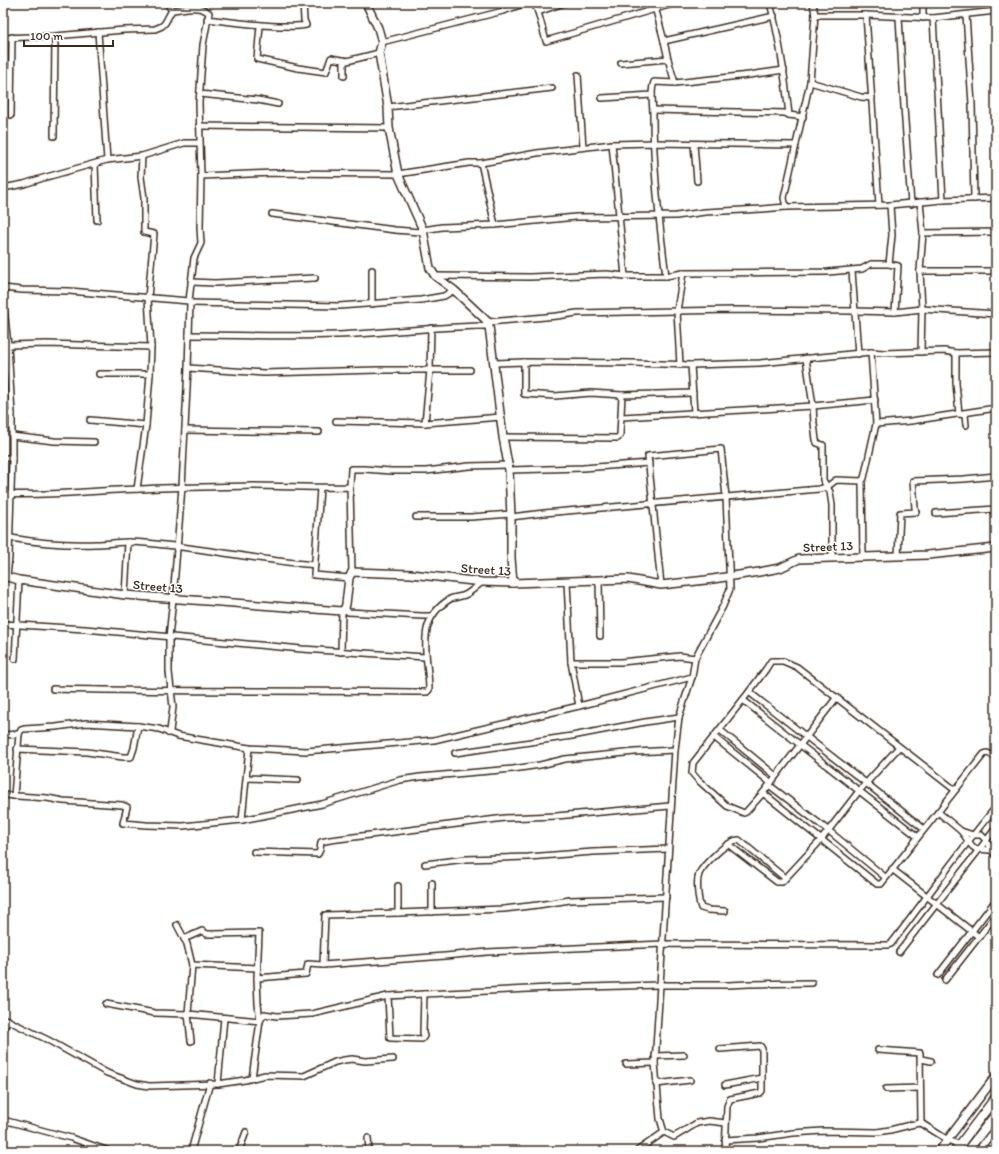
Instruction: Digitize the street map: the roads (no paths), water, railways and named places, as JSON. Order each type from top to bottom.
[{"type":"main road","points":[[957,1148],[996,1097]]},
{"type":"main road","points":[[967,1151],[996,1114]]},
{"type":"street","points":[[166,3],[172,10]]},
{"type":"street","points":[[207,19],[260,26],[294,27],[306,24],[304,20],[303,3]]},
{"type":"street","points":[[366,3],[378,28],[382,42],[379,53],[388,107],[389,128],[398,174],[423,230],[430,268],[435,276],[454,290],[489,324],[503,437],[509,468],[513,583]]},
{"type":"street","points":[[382,42],[502,11],[526,3]]},
{"type":"street","points":[[534,3],[546,41],[676,3]]},
{"type":"street","points":[[538,12],[564,3]]},
{"type":"street","points":[[654,3],[675,83]]},
{"type":"street","points":[[770,3],[774,16],[784,70],[789,115]]},
{"type":"street","points":[[786,207],[784,198],[810,82],[815,15],[812,3]]},
{"type":"street","points":[[923,3],[923,18]]},
{"type":"street","points":[[168,733],[170,730],[173,707],[169,672],[169,637],[182,488],[188,368],[189,302],[194,258],[201,243],[199,126],[200,94],[202,45],[209,12],[192,7],[172,10]]},
{"type":"street","points":[[3,38],[155,29],[165,23],[172,10]]},
{"type":"street","points":[[815,15],[866,15],[932,18],[996,11]]},
{"type":"street","points":[[866,15],[878,205]]},
{"type":"street","points":[[966,15],[972,104],[974,199]]},
{"type":"street","points":[[664,41],[774,16]]},
{"type":"street","points":[[899,17],[911,204]]},
{"type":"street","points":[[932,18],[943,200]]},
{"type":"street","points":[[260,26],[257,60],[326,72],[331,58],[349,60],[379,53]]},
{"type":"street","points":[[98,32],[107,160]]},
{"type":"street","points":[[54,36],[54,136]]},
{"type":"street","points":[[11,115],[12,37]]},
{"type":"street","points":[[621,63],[668,59]]},
{"type":"street","points":[[344,60],[344,76]]},
{"type":"street","points":[[666,276],[653,143],[653,110],[651,89],[654,82],[675,83],[784,70]]},
{"type":"street","points":[[578,75],[583,147]]},
{"type":"street","points":[[810,82],[861,97],[872,98]]},
{"type":"street","points":[[388,107],[552,88]]},
{"type":"street","points":[[200,94],[258,100],[278,104]]},
{"type":"street","points":[[602,98],[652,95]]},
{"type":"street","points":[[653,110],[785,112],[789,115],[803,117]]},
{"type":"street","points":[[199,126],[389,128]]},
{"type":"street","points":[[3,188],[24,184],[107,160],[142,156],[184,143],[200,143]]},
{"type":"street","points":[[201,176],[275,173],[398,174],[469,163],[481,163],[537,153],[612,144],[653,143],[796,145]]},
{"type":"street","points":[[612,144],[625,276]]},
{"type":"street","points":[[694,144],[697,181]]},
{"type":"street","points":[[137,489],[146,425],[150,374],[151,347],[148,298],[154,234],[144,232],[144,198],[141,177],[142,156]]},
{"type":"street","points":[[481,163],[495,225]]},
{"type":"street","points":[[95,164],[97,220]]},
{"type":"street","points":[[272,214],[420,232],[423,230],[464,226],[495,225],[576,217],[676,216],[705,212],[786,207],[890,205],[943,200],[996,198]]},
{"type":"street","points":[[920,202],[923,233],[920,271],[922,309],[921,352]]},
{"type":"street","points":[[889,264],[892,235],[890,205]]},
{"type":"street","points":[[923,233],[996,232]]},
{"type":"street","points":[[435,276],[530,277],[607,274],[625,276],[666,276],[683,273],[852,271],[862,270],[871,264],[889,264],[898,266],[895,312]]},
{"type":"street","points":[[372,270],[372,304]]},
{"type":"street","points":[[852,271],[858,354]]},
{"type":"street","points":[[920,271],[996,271]]},
{"type":"street","points":[[680,365],[677,310],[683,273]]},
{"type":"street","points":[[191,282],[215,283],[315,278]]},
{"type":"street","points":[[3,288],[69,291],[189,302],[339,306],[420,300],[444,296],[454,290]]},
{"type":"street","points":[[3,299],[6,356],[12,414],[9,535],[5,578]]},
{"type":"street","points":[[189,335],[361,334],[489,324],[577,312],[735,310],[895,312],[922,309],[996,314]]},
{"type":"street","points":[[425,423],[430,370],[430,328]]},
{"type":"street","points":[[6,342],[151,347]]},
{"type":"street","points":[[494,363],[633,363],[691,365],[760,363],[871,352],[996,352]]},
{"type":"street","points":[[863,557],[862,481],[864,478],[876,424],[871,352]]},
{"type":"street","points":[[956,353],[956,383],[959,414]]},
{"type":"street","points":[[806,358],[816,440],[818,443],[823,445],[823,480],[830,492],[832,505],[832,558]]},
{"type":"street","points":[[524,362],[524,394],[555,396],[591,393],[622,395],[693,393]]},
{"type":"street","points":[[691,365],[694,413]]},
{"type":"street","points":[[188,368],[264,373],[378,370],[470,370]]},
{"type":"street","points":[[99,374],[150,374]]},
{"type":"street","points":[[503,437],[618,438],[620,435],[622,416],[622,395]]},
{"type":"street","points":[[622,416],[813,406],[875,400]]},
{"type":"street","points":[[876,424],[911,421],[996,408]]},
{"type":"street","points":[[3,414],[12,414]]},
{"type":"street","points":[[959,414],[965,415],[966,426]]},
{"type":"street","points":[[336,420],[425,423],[501,417]]},
{"type":"street","points":[[90,420],[146,425]]},
{"type":"street","points":[[185,430],[319,432]]},
{"type":"street","points":[[12,436],[54,441],[94,442]]},
{"type":"street","points":[[661,585],[648,456],[721,449],[726,497],[730,589],[695,658],[692,677],[680,717],[675,750],[670,806],[666,897],[655,1063],[660,1119],[664,1132],[674,1137],[697,1124],[709,1121],[726,1123]]},
{"type":"street","points":[[3,458],[12,458]]},
{"type":"street","points":[[341,652],[344,610],[350,575],[350,487],[352,469],[426,471],[469,466],[509,468],[583,468],[616,464],[649,463]]},
{"type":"street","points":[[898,556],[900,513],[916,512],[913,481],[996,476]]},
{"type":"street","points":[[416,517],[511,515],[653,504],[819,489],[827,487],[836,480],[862,481]]},
{"type":"street","points":[[3,494],[76,493],[137,489],[254,486],[320,488],[350,487]]},
{"type":"street","points":[[320,488],[314,575],[350,575]]},
{"type":"street","points":[[936,513],[996,509]]},
{"type":"street","points":[[3,510],[10,511]]},
{"type":"street","points":[[3,534],[9,535],[11,538],[36,542],[95,544],[128,542],[177,546],[286,563],[315,565]]},
{"type":"street","points":[[125,595],[128,542]]},
{"type":"street","name":"Street 13","points":[[350,575],[411,574],[482,582],[513,583],[628,579],[661,585],[759,572],[780,568],[800,559],[928,555],[996,548]]},
{"type":"street","name":"Street 13","points":[[5,578],[125,595],[344,610]]},
{"type":"street","points":[[15,659],[18,624],[19,580]]},
{"type":"street","points":[[600,580],[600,636]]},
{"type":"street","points":[[53,689],[427,692],[429,690],[429,683],[426,657],[426,633],[432,616],[451,598],[466,595],[482,582]]},
{"type":"street","points":[[567,582],[571,662],[578,706]]},
{"type":"street","points":[[344,610],[348,612],[432,616]]},
{"type":"street","points":[[3,624],[84,629],[341,652],[426,657]]},
{"type":"street","points":[[571,662],[621,662],[680,656],[695,658]]},
{"type":"street","points":[[837,698],[763,793],[746,812],[744,813],[727,806],[692,773],[693,763],[743,700],[766,669],[770,661],[783,661],[797,667],[837,698],[898,747],[955,790]]},
{"type":"street","points":[[14,796],[19,734],[21,730],[24,729],[86,723],[138,726],[158,729],[178,736],[249,748],[306,751],[434,740],[692,677]]},
{"type":"street","points":[[749,692],[924,829]]},
{"type":"street","points":[[743,700],[918,837]]},
{"type":"street","points":[[455,752],[572,736],[680,717]]},
{"type":"street","points":[[18,748],[87,752],[131,757],[133,754],[138,726]]},
{"type":"street","points":[[720,730],[776,776]]},
{"type":"street","points":[[3,735],[19,734]]},
{"type":"street","points":[[714,737],[886,877]]},
{"type":"street","points":[[726,845],[729,845],[777,882],[782,882],[829,831],[859,791],[898,747]]},
{"type":"street","points":[[242,820],[249,748]]},
{"type":"street","points":[[3,795],[122,805],[127,807],[123,823],[183,826],[242,820],[322,804],[400,780],[512,769],[540,765],[564,759],[675,750]]},
{"type":"street","points":[[763,793],[877,884],[881,884],[984,754],[987,753],[996,758]]},
{"type":"street","points":[[247,778],[298,780]]},
{"type":"street","points":[[254,852],[318,854],[321,842],[330,840],[505,818],[556,816],[608,810],[670,806]]},
{"type":"street","points":[[257,978],[306,974],[308,964],[323,965],[487,952],[662,944],[888,945],[891,944],[973,834],[996,807]]},
{"type":"street","points":[[938,812],[961,831],[968,842],[976,849],[990,850]]},
{"type":"street","points":[[899,952],[996,828]]},
{"type":"street","points":[[961,831],[981,835],[987,840],[990,850],[996,856]]},
{"type":"street","points":[[724,911],[701,908],[699,902],[698,881],[700,873],[726,845],[739,840],[785,878]]},
{"type":"street","points":[[425,864],[466,859],[528,857],[668,848]]},
{"type":"street","points":[[892,869],[979,937]]},
{"type":"street","points":[[432,883],[432,912]]},
{"type":"street","points":[[398,886],[398,913]]},
{"type":"street","points":[[323,965],[325,915],[504,909],[570,900],[666,897]]},
{"type":"street","points":[[938,975],[996,900]]},
{"type":"street","points":[[945,980],[996,915]]},
{"type":"street","points":[[177,925],[187,944],[192,966],[188,1014],[191,1042]]},
{"type":"street","points":[[184,939],[202,931],[207,934],[259,932],[257,978],[260,1021],[252,1078]]},
{"type":"street","points":[[192,966],[258,968]]},
{"type":"street","points":[[260,1021],[264,1014],[277,1016],[312,1014],[388,996],[550,988],[812,982]]},
{"type":"street","points":[[388,996],[390,1038],[422,1039],[424,1036],[424,994]]},
{"type":"street","points":[[106,1004],[155,1013],[188,1014],[260,1021]]},
{"type":"street","points":[[218,1084],[224,1018]]},
{"type":"street","points":[[3,1031],[5,1019],[48,1040],[107,1073],[137,1084],[150,1086],[210,1083],[218,1084],[265,1075],[304,1076],[335,1062],[344,1060],[393,1060]]},
{"type":"street","points":[[720,1049],[761,1047],[762,1049],[762,1091],[760,1093],[730,1099],[728,1101],[725,1151]]},
{"type":"street","points":[[878,1050],[920,1053],[921,1123]]},
{"type":"street","points":[[655,1056],[684,1055]]},
{"type":"street","points":[[921,1059],[931,1061]]},
{"type":"street","points":[[626,1064],[655,1063]]},
{"type":"street","points":[[939,1151],[996,1076]]},
{"type":"street","points":[[725,1085],[762,1078]]},
{"type":"street","points":[[656,1084],[690,1080]]},
{"type":"street","points":[[190,1151],[210,1083]]},
{"type":"street","points":[[886,1089],[920,1088]]},
{"type":"street","points":[[3,1120],[57,1134],[109,1151]]},
{"type":"street","points":[[725,1140],[823,1131],[877,1132],[921,1123],[948,1140],[957,1148]]},
{"type":"street","points":[[240,1151],[246,1132]]},
{"type":"street","points":[[637,1151],[664,1132]]},
{"type":"street","points":[[368,1138],[368,1151]]},
{"type":"street","points":[[987,1151],[996,1139]]}]
